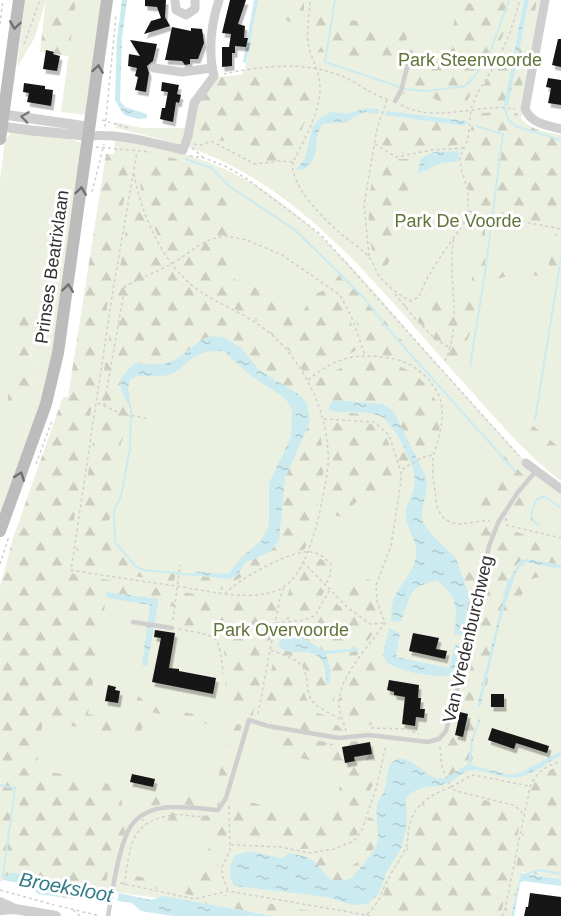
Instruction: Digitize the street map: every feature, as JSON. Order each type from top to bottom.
[{"type":"main road","points":[[1,124],[19,0]]},
{"type":"main road","name":"Prinses Beatrixlaan","points":[[0,531],[43,412],[56,361],[107,0]]},
{"type":"street","points":[[175,0],[174,7],[182,15],[190,14],[195,4],[215,13]]},
{"type":"street","points":[[1,124],[35,132],[89,131],[186,145],[194,103],[213,72],[211,42],[219,0]]},
{"type":"street","points":[[545,0],[525,109],[529,117],[540,124],[561,129]]},
{"type":"street","points":[[154,68],[182,72],[213,72]]},
{"type":"street","points":[[526,463],[561,489]]},
{"type":"street","points":[[0,902],[15,909]]},
{"type":"street","points":[[0,910],[15,909],[56,916]]},
{"type":"lane","points":[[395,101],[401,91],[411,52]]},
{"type":"lane","name":"Van Vredenburchweg","points":[[256,721],[268,726],[333,738],[369,735],[428,742],[439,739],[446,731],[464,663],[489,546],[498,523],[518,492],[536,471]]},
{"type":"lane","points":[[133,622],[172,628]]},
{"type":"lane","points":[[108,916],[114,883],[127,833],[132,823],[144,813],[160,808],[176,806],[218,810],[226,798],[249,720],[256,721]]},
{"type":"path","points":[[0,24],[3,0]]},
{"type":"path","points":[[310,0],[308,44],[320,84],[316,107],[293,162],[292,172],[317,209],[339,232],[369,257],[380,276],[413,316],[445,345],[449,347],[451,345]]},
{"type":"path","points":[[393,291],[410,301],[419,297],[426,280],[464,223],[468,211],[468,191],[460,157],[468,139],[471,109],[477,94],[499,58],[510,33],[520,0]]},
{"type":"path","points":[[106,120],[117,11]]},
{"type":"path","points":[[213,72],[292,67],[316,69],[337,75],[387,100],[420,111],[446,113],[471,109],[511,108]]},
{"type":"path","points":[[369,257],[364,205],[374,143],[387,100]]},
{"type":"path","points":[[186,145],[202,145],[210,141],[255,164],[280,160],[293,162]]},
{"type":"path","points":[[374,143],[396,157],[432,150],[464,148]]},
{"type":"path","points":[[186,145],[204,158],[227,167],[247,179],[320,234],[526,463]]},
{"type":"path","points":[[103,148],[137,152],[113,290],[71,570],[224,594],[263,594],[285,586]]},
{"type":"path","points":[[134,174],[137,193],[150,226],[172,264],[194,287],[259,325],[270,334],[294,360],[307,381],[323,419],[328,456],[323,495],[309,551],[285,586],[256,721]]},
{"type":"path","points":[[468,211],[486,217],[561,229]]},
{"type":"path","points":[[105,406],[125,285],[172,264],[201,244],[225,236],[265,246],[340,295],[352,318],[365,355]]},
{"type":"path","points":[[445,361],[451,345],[455,321],[451,255],[455,237]]},
{"type":"path","points":[[307,381],[337,361],[365,355],[394,358],[405,362],[419,371],[434,387],[441,402],[443,422],[433,455],[436,499],[443,517],[454,524],[484,520],[561,538]]},
{"type":"path","points":[[97,403],[122,414],[146,418]]},
{"type":"path","points":[[323,419],[374,422],[389,435],[400,470],[401,481],[391,546],[376,585],[377,601],[385,623]]},
{"type":"path","points":[[400,470],[421,458],[433,455]]},
{"type":"path","points":[[224,594],[231,586],[250,574],[309,551],[322,556],[331,564],[330,576],[325,586]]},
{"type":"path","points":[[303,562],[347,608],[370,624],[385,623]]},
{"type":"path","points":[[180,565],[172,628],[211,635],[220,644],[224,673]]},
{"type":"path","points":[[276,622],[304,620],[315,616],[329,590]]},
{"type":"path","points":[[348,736],[339,704],[342,688],[348,674],[385,623]]},
{"type":"path","points":[[270,650],[301,665],[305,671],[310,698],[343,720]]},
{"type":"path","points":[[231,845],[280,847],[309,854],[333,849],[354,841],[362,830],[376,789],[388,738]]},
{"type":"path","points":[[439,739],[442,767],[451,786],[456,790],[513,805],[524,816]]},
{"type":"path","points":[[502,916],[530,787],[539,772],[561,761]]},
{"type":"path","points":[[366,915],[381,898],[388,879],[401,860],[415,810],[426,798],[474,775],[530,787]]},
{"type":"path","points":[[223,809],[229,805],[231,845],[222,867],[222,875],[228,891]]},
{"type":"path","points":[[123,885],[132,842],[136,832],[145,824],[160,817],[177,814],[196,817],[207,815]]},
{"type":"path","points":[[114,883],[195,899],[228,891],[372,916]]},
{"type":"path","points":[[0,890],[100,916]]},
{"type":"path","points":[[73,909],[80,916]]},
{"type":"green space","points":[[25,0],[46,0],[35,37],[17,68]]},
{"type":"green space","points":[[46,0],[76,0],[69,56],[40,52]]},
{"type":"green space","points":[[76,0],[103,0],[87,115],[61,112]]},
{"type":"green space","name":"Park De Voorde","points":[[256,0],[540,0],[520,126],[561,136],[561,481],[509,433],[352,258],[290,203],[256,180],[207,154],[116,128],[116,122],[141,128],[201,128],[245,70]]},
{"type":"green space","points":[[273,0],[304,0],[304,14],[296,14],[290,22],[280,18]]},
{"type":"green space","points":[[310,0],[333,0],[332,8],[336,17],[408,31],[401,67],[322,52],[313,53],[310,38]]},
{"type":"green space","name":"Park Steenvoorde","points":[[486,0],[517,0],[512,23],[504,33],[484,74],[468,85],[470,96],[466,102],[450,106],[424,94],[403,94],[409,68],[427,72],[430,70],[437,43],[450,45],[459,4]]},
{"type":"green space","points":[[529,0],[537,0],[518,108],[508,106]]},
{"type":"green space","points":[[519,27],[504,106],[473,107],[510,38]]},
{"type":"green space","points":[[260,72],[313,74],[313,104],[286,164],[273,168],[262,165],[224,141],[206,140],[191,135],[199,98],[219,77]]},
{"type":"green space","points":[[517,113],[531,126],[561,135],[561,226],[485,212],[472,206],[465,159],[474,114]]},
{"type":"green space","points":[[386,115],[465,126],[462,144],[396,154],[377,141]]},
{"type":"green space","points":[[13,130],[72,139],[81,143],[48,383],[0,513],[0,180],[5,140]],"holes":[[[22,308],[32,329],[34,341],[30,362],[35,366],[37,375],[24,394],[7,404]]]},
{"type":"green space","name":"Park Overvoorde","points":[[115,134],[185,154],[236,174],[298,216],[360,276],[532,469],[561,492],[561,870],[529,864],[521,873],[510,916],[316,916],[214,906],[3,876],[68,417],[113,191]]},
{"type":"green space","points":[[377,147],[396,159],[413,159],[400,235],[381,273],[371,243],[369,227],[370,195]]},
{"type":"green space","points":[[106,154],[131,154],[66,570],[74,574],[224,599],[281,595],[252,718],[247,719],[232,710],[226,699],[224,645],[213,630],[176,624],[179,607],[169,606],[159,599],[107,592],[88,714],[130,722],[138,696],[148,704],[242,725],[218,807],[171,803],[161,804],[135,814],[127,792],[151,795],[170,792],[212,802],[230,729],[146,711],[140,736],[131,735],[130,738],[43,720],[36,769],[120,786],[123,814],[128,823],[119,848],[112,847],[105,890],[10,873],[0,882],[0,587],[13,538],[63,397],[68,397]]},
{"type":"green space","points":[[161,155],[194,164],[234,185],[237,210],[232,225],[241,230],[226,271],[238,282],[254,286],[261,293],[256,306],[248,316],[199,288],[185,276],[168,254],[152,223],[141,190],[139,176],[139,163],[152,162]]},
{"type":"green space","points":[[134,196],[156,243],[177,275],[186,285],[280,353],[304,386],[294,390],[270,378],[258,369],[235,343],[216,336],[201,340],[176,360],[156,365],[136,363],[125,371],[120,382],[121,394],[131,409],[131,416],[121,443],[109,523],[114,538],[127,555],[140,564],[176,571],[174,582],[79,568],[74,564],[131,197]]},
{"type":"green space","points":[[485,220],[485,272],[512,268],[548,268],[556,232],[561,233],[561,250],[556,276],[513,275],[479,283],[474,305],[475,320],[466,343],[463,372],[403,304],[410,307],[418,305],[428,289],[440,291],[443,300],[464,314]]},
{"type":"green space","points":[[342,273],[447,391],[442,397],[426,376],[411,364],[393,357],[367,353],[347,293],[334,281]]},
{"type":"green space","points":[[331,288],[349,317],[357,350],[305,375],[294,355],[255,319],[265,303],[275,298],[286,301],[297,313],[302,313],[314,294]]},
{"type":"green space","points":[[21,308],[28,310],[30,324],[40,333],[30,356],[30,362],[35,366],[37,375],[24,394],[24,406],[15,413],[7,404]]},
{"type":"green space","points":[[358,360],[392,364],[421,379],[437,404],[441,415],[432,452],[417,458],[394,412],[330,411],[382,416],[392,425],[407,457],[411,460],[399,463],[397,447],[386,427],[366,419],[327,417],[311,382]]},
{"type":"green space","points":[[526,420],[561,449],[561,471],[523,437]]},
{"type":"green space","points":[[310,422],[318,423],[325,462],[318,501],[305,549],[262,567],[221,590],[182,584],[183,574],[228,579],[240,573],[245,563],[269,552],[279,542],[285,478]]},
{"type":"green space","points":[[364,422],[384,434],[391,453],[392,493],[364,498],[353,505],[343,517],[327,514],[333,469],[326,423]]},
{"type":"green space","points":[[505,456],[525,477],[497,522],[484,518],[473,519]]},
{"type":"green space","points":[[521,494],[528,510],[533,513],[533,530],[504,521]]},
{"type":"green space","points":[[481,525],[494,526],[478,581],[467,636],[463,635],[469,596],[456,558],[468,528]]},
{"type":"green space","points":[[500,528],[533,538],[561,543],[561,565],[528,559],[516,565],[509,581],[502,612],[516,572],[526,562],[561,569],[561,580],[546,575],[528,580],[510,623],[500,619],[482,709],[469,703],[456,704],[493,542]]},
{"type":"green space","points":[[314,555],[326,562],[329,567],[325,579],[309,561]]},
{"type":"green space","points":[[305,571],[324,591],[314,613],[285,620],[283,618],[290,587]]},
{"type":"green space","points":[[357,578],[371,580],[373,601],[381,622],[375,622],[339,595],[344,587]]},
{"type":"green space","points":[[329,596],[375,631],[352,662],[337,688],[334,700],[337,714],[314,704],[311,681],[305,669],[275,651],[280,627],[316,620]],"holes":[[[289,635],[305,639],[325,652],[359,648],[358,651],[326,654],[331,672],[326,683],[320,659]]]},
{"type":"green space","points":[[368,653],[384,654],[388,663],[372,724],[353,730],[348,727],[339,699]]},
{"type":"green space","points":[[276,657],[300,671],[305,696],[313,711],[326,716],[344,731],[341,735],[334,738],[259,720]]},
{"type":"green space","points":[[454,711],[472,713],[482,720],[481,734],[470,766],[450,776],[436,778],[431,776],[436,768],[443,767]]},
{"type":"green space","points":[[274,730],[330,742],[370,740],[382,743],[375,781],[366,797],[357,835],[319,848],[302,849],[259,839],[234,842],[232,816],[237,800],[333,818],[344,769],[273,751],[269,745]]},
{"type":"green space","points":[[561,764],[561,879],[521,872],[511,916],[503,916],[515,872],[533,780]]},
{"type":"green space","points":[[444,791],[515,807],[520,812],[521,818],[501,914],[499,916],[405,916],[374,910],[405,853],[416,814],[425,802]]},
{"type":"green space","points":[[227,810],[225,820],[228,845],[218,863],[216,877],[220,889],[196,896],[126,883],[129,875],[196,886],[210,845],[208,836],[204,832],[193,825],[172,822],[164,822],[150,829],[135,827],[145,818],[157,813],[204,816],[216,815]]},
{"type":"green space","points":[[369,817],[376,821],[376,841],[371,853],[352,878],[331,879],[307,857],[333,854],[345,865],[351,866],[360,861],[361,855],[357,845],[363,839]]},
{"type":"green space","points":[[225,895],[321,913],[321,916],[274,916],[198,902]]},
{"type":"water","points":[[122,0],[127,0],[122,38],[120,101],[125,107],[147,114],[147,118],[138,119],[124,115],[115,100],[117,39]]},
{"type":"water","points":[[254,0],[258,0],[246,63],[243,62]]},
{"type":"water","points":[[524,0],[529,0],[508,106],[504,106]]},
{"type":"water","points":[[366,108],[378,109],[379,112],[377,114],[364,112],[346,122],[323,124],[319,129],[315,153],[310,164],[305,169],[295,170],[305,159],[313,126],[321,117],[331,112],[347,114]]},
{"type":"water","points":[[387,111],[467,121],[465,126],[386,115]]},
{"type":"water","points":[[459,151],[459,161],[442,163],[417,174],[421,158],[434,152]]},
{"type":"water","points":[[213,336],[226,338],[242,349],[259,370],[300,395],[307,404],[310,422],[285,478],[279,541],[269,552],[245,563],[237,576],[228,579],[195,575],[194,571],[229,573],[241,558],[261,541],[269,525],[269,483],[291,437],[292,409],[285,398],[250,375],[224,351],[199,354],[172,374],[130,379],[128,388],[131,409],[120,384],[124,374],[136,363],[157,364],[175,360],[201,341]]},
{"type":"water","points":[[334,400],[383,404],[394,412],[425,475],[427,487],[422,511],[423,523],[456,558],[469,596],[463,635],[454,634],[455,604],[449,592],[437,580],[426,583],[414,591],[400,622],[391,621],[394,598],[412,568],[417,552],[406,514],[415,477],[404,446],[386,420],[368,413],[330,411],[328,408]]},
{"type":"water","points":[[528,559],[561,565],[561,569],[526,562],[516,572],[501,618],[480,707],[477,706],[507,583],[521,560]]},
{"type":"water","points":[[107,592],[159,599],[147,666],[142,665],[150,605],[108,598],[106,597]]},
{"type":"water","points":[[389,628],[400,633],[396,657],[449,668],[455,645],[463,647],[458,673],[434,676],[402,669],[388,663],[383,655]]},
{"type":"water","points":[[289,635],[305,639],[325,651],[359,648],[358,651],[326,654],[331,672],[327,685],[322,661],[317,656],[306,652],[287,651],[278,644],[283,637]]},
{"type":"water","points":[[479,718],[481,718],[473,741],[471,765],[510,775],[520,773],[561,751],[561,755],[535,771],[519,777],[513,778],[469,770],[448,783],[414,791],[406,800],[407,825],[401,849],[387,871],[378,895],[367,904],[352,905],[327,897],[234,886],[230,870],[235,855],[250,851],[281,858],[289,853],[304,856],[314,862],[330,879],[352,878],[377,844],[377,806],[384,790],[389,766],[395,760],[405,759],[430,776],[440,778],[447,776],[468,764],[471,741]]},
{"type":"water","points":[[10,873],[109,891],[107,898],[84,894],[75,899],[38,894],[31,885],[2,880]]},
{"type":"water","points":[[521,873],[561,879],[561,886],[523,881],[520,883],[514,916],[511,916]]},
{"type":"water","points":[[119,893],[151,900],[163,896],[274,916],[173,916],[141,911],[132,903],[117,901]]},
{"type":"building","points":[[145,0],[166,0],[165,17],[170,26],[144,34],[151,21],[161,18],[157,7],[145,6]]},
{"type":"building","points":[[230,0],[246,0],[238,24],[245,26],[244,38],[248,38],[246,47],[235,46],[235,53],[232,53],[232,66],[222,67],[222,47],[229,47],[231,34],[222,33]]},
{"type":"building","points":[[172,27],[191,31],[191,28],[202,29],[204,43],[198,59],[190,59],[190,64],[185,65],[182,61],[165,60]]},
{"type":"building","points":[[558,39],[561,39],[561,67],[552,65]]},
{"type":"building","points":[[130,40],[157,44],[153,61],[147,66],[149,73],[146,92],[135,90],[138,77],[135,76],[137,68],[128,66],[129,54],[140,56]]},
{"type":"building","points":[[46,50],[60,56],[57,71],[43,69]]},
{"type":"building","points":[[548,78],[561,80],[561,105],[548,103],[551,88],[546,87]]},
{"type":"building","points":[[162,82],[179,85],[177,94],[181,95],[179,103],[176,102],[173,122],[160,119],[168,92],[161,91]]},
{"type":"building","points":[[24,83],[45,86],[45,89],[53,90],[51,106],[27,102],[29,93],[23,92]]},
{"type":"building","points":[[155,630],[175,633],[169,668],[216,678],[213,694],[152,682],[161,638],[154,637]]},
{"type":"building","points":[[413,633],[439,638],[436,649],[447,651],[445,659],[409,651]]},
{"type":"building","points":[[389,680],[419,685],[420,709],[425,709],[424,718],[416,717],[415,726],[402,724],[405,697],[394,695],[394,692],[387,690]]},
{"type":"building","points":[[108,685],[120,691],[118,703],[105,701]]},
{"type":"building","points":[[491,694],[504,694],[504,707],[491,707]]},
{"type":"building","points":[[460,712],[468,714],[463,737],[455,735]]},
{"type":"building","points":[[492,728],[549,746],[547,753],[516,743],[514,749],[488,740]]},
{"type":"building","points":[[370,742],[372,754],[354,757],[355,761],[345,763],[342,747]]},
{"type":"building","points":[[132,774],[155,779],[153,787],[130,782]]},
{"type":"building","points":[[530,893],[561,897],[561,916],[524,916]]},
{"type":"waterway","points":[[335,0],[325,62],[406,89],[426,91],[465,86],[473,78],[489,55],[509,0]]},
{"type":"waterway","points":[[504,106],[508,119],[515,126],[561,140]]},
{"type":"waterway","points":[[470,366],[503,134],[476,126]]},
{"type":"waterway","points":[[186,159],[211,168],[229,186],[294,229],[364,298],[388,329],[515,471]]},
{"type":"waterway","points":[[535,420],[561,258]]},
{"type":"waterway","points":[[131,409],[130,449],[121,496],[114,511],[115,542],[136,567],[144,570],[195,575]]},
{"type":"waterway","points":[[539,525],[535,523],[531,515],[536,500],[544,496],[561,508]]},
{"type":"waterway","name":"Broeksloot","points":[[0,785],[15,788],[3,876],[6,877]]},
{"type":"waterway","name":"Broeksloot","points":[[525,875],[539,870],[561,874]]}]
